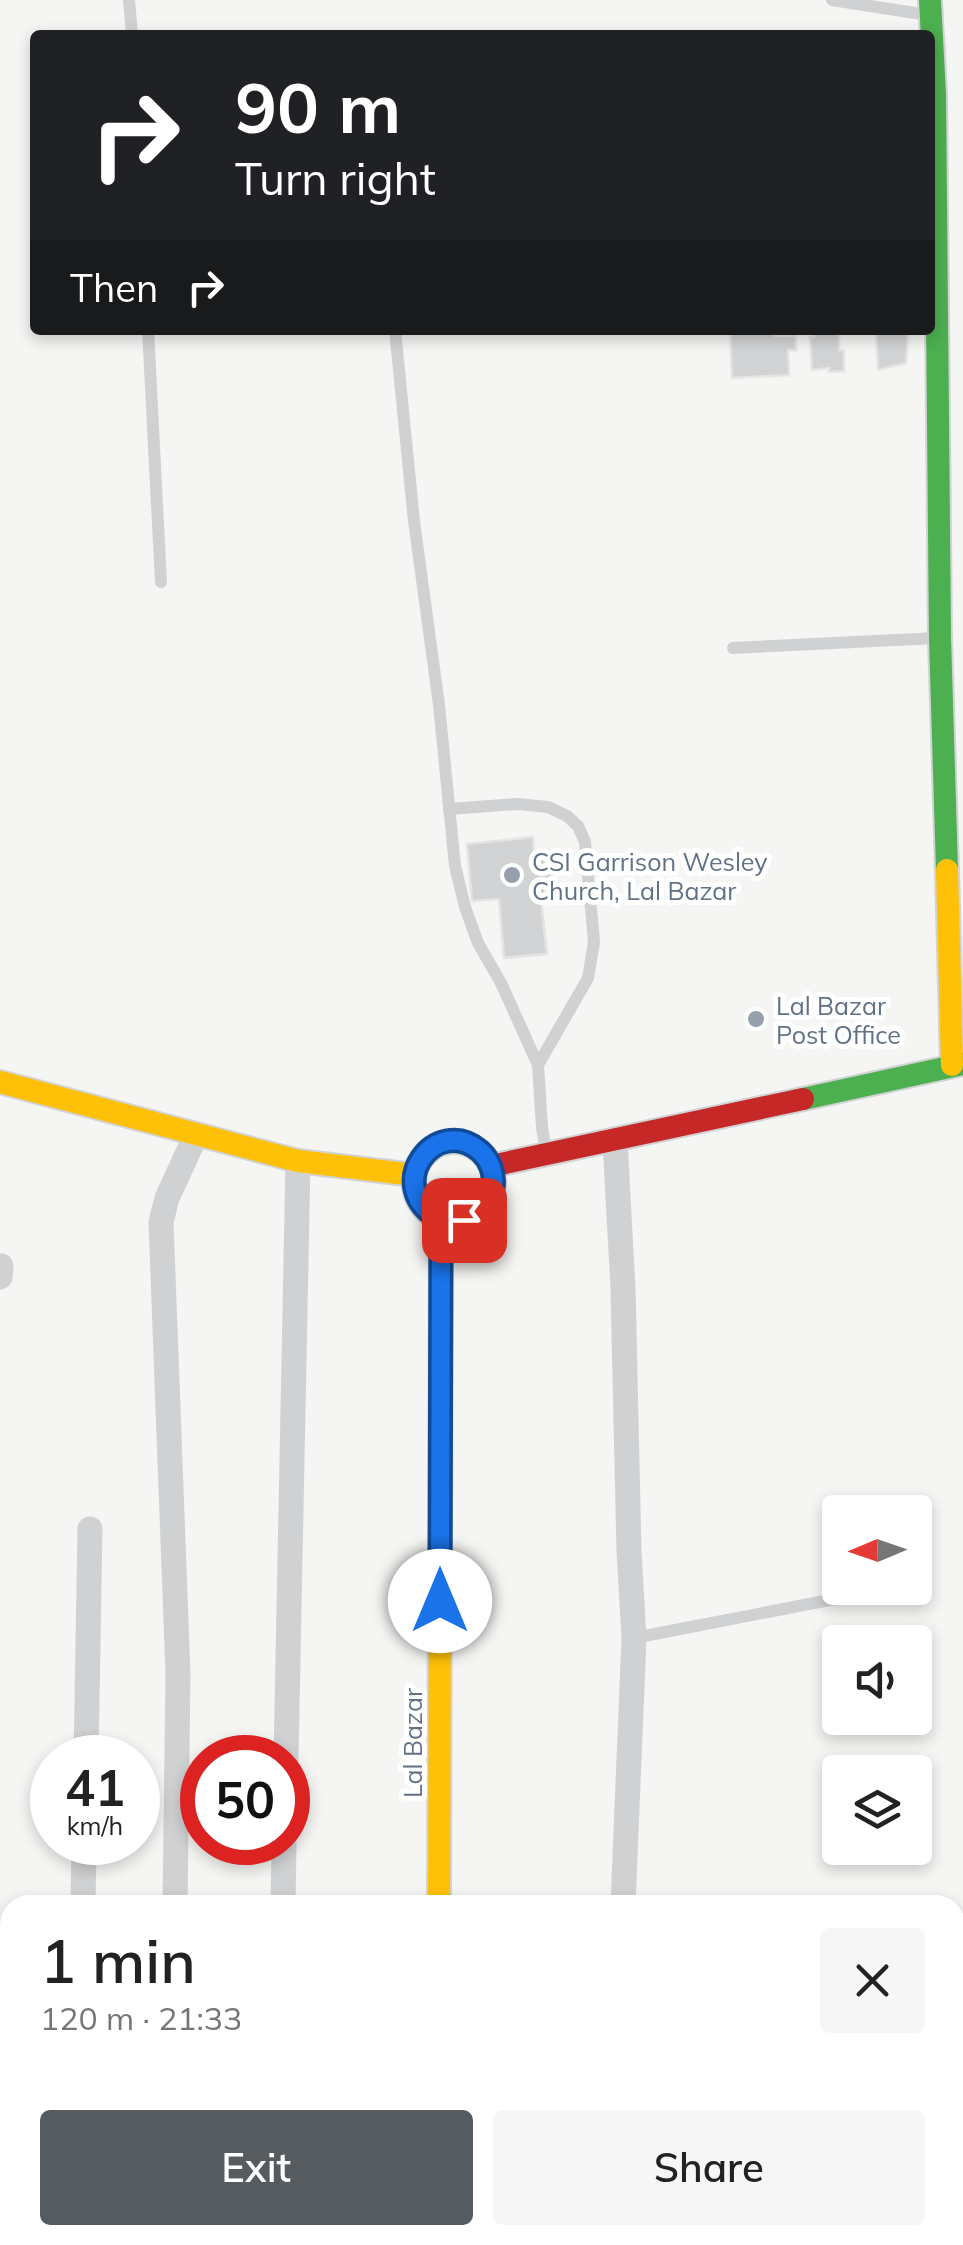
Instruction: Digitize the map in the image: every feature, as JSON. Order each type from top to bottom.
[{"type":"main road","points":[[490,1166],[958,1064],[940,638],[935,335]]},
{"type":"main road","points":[[0,1082],[298,1161],[414,1174]]},
{"type":"main road","points":[[454,1141],[476,1148],[490,1166],[493,1188],[475,1216],[441,1220],[422,1207],[416,1197],[414,1174],[432,1147],[454,1141]]},
{"type":"main road","name":"Lal Bazar","points":[[438,1895],[441,1220]]},
{"type":"street","points":[[176,1895],[178,1674],[161,1222],[166,1198],[196,1135]]},
{"type":"street","points":[[615,1140],[634,1638],[623,1895]]},
{"type":"street","points":[[286,1735],[298,1161]]},
{"type":"street","points":[[0,1277],[1,1266]]},
{"type":"street","points":[[86,1735],[90,1529]]},
{"type":"street","points":[[83,1895],[84,1865]]},
{"type":"street","points":[[283,1895],[284,1865]]},
{"type":"lane","points":[[130,0],[132,30]]},
{"type":"lane","points":[[832,0],[930,8]]},
{"type":"lane","points":[[148,335],[161,582]]},
{"type":"lane","points":[[395,335],[455,866],[478,943],[538,1065],[547,1152]]},
{"type":"lane","points":[[733,648],[940,638]]},
{"type":"lane","points":[[450,809],[518,804],[548,808],[578,826],[585,842],[594,942],[588,978],[538,1065]]},
{"type":"lane","points":[[634,1638],[822,1601]]},
{"type":"building","points":[[730,335],[796,336],[796,350],[788,350],[789,375],[732,378]]},
{"type":"building","points":[[839,335],[844,371],[812,370],[810,337]]},
{"type":"building","points":[[876,335],[908,335],[906,363],[878,370]]},
{"type":"building","name":"CSI Garrison Wesley Church, Lal Bazar","points":[[533,837],[534,852],[552,850],[557,898],[541,900],[547,954],[504,958],[499,899],[472,901],[467,844]]},
{"type":"traffic: fast","points":[[930,0],[932,30]]},
{"type":"traffic: fast","points":[[935,95],[940,638],[947,870]]},
{"type":"traffic: fast","points":[[803,1099],[963,1064]]},
{"type":"traffic: fast","points":[[454,1142],[469,1145],[482,1154],[491,1167],[494,1182],[491,1197],[482,1210],[469,1219],[454,1222],[439,1219],[426,1210],[417,1197],[414,1182],[417,1167],[426,1154],[439,1145],[454,1142]]},
{"type":"traffic: slow","points":[[947,870],[952,1065]]},
{"type":"traffic: slow","points":[[0,1082],[298,1161],[414,1175]]},
{"type":"traffic: slow","points":[[439,1895],[441,1220]]},
{"type":"traffic: jam","points":[[491,1166],[803,1099]]},
{"type":"place","name":"CSI Garrison Wesley Church, Lal Bazar","points":[[512,875]]},
{"type":"place","name":"Lal Bazar Post Office","points":[[756,1019]]},
{"type":"route","points":[[440,1601],[441,1220],[422,1207],[414,1186],[418,1164],[432,1147],[454,1141],[466,1143],[485,1156],[490,1166],[494,1177],[490,1200],[475,1216],[464,1220]]}]
